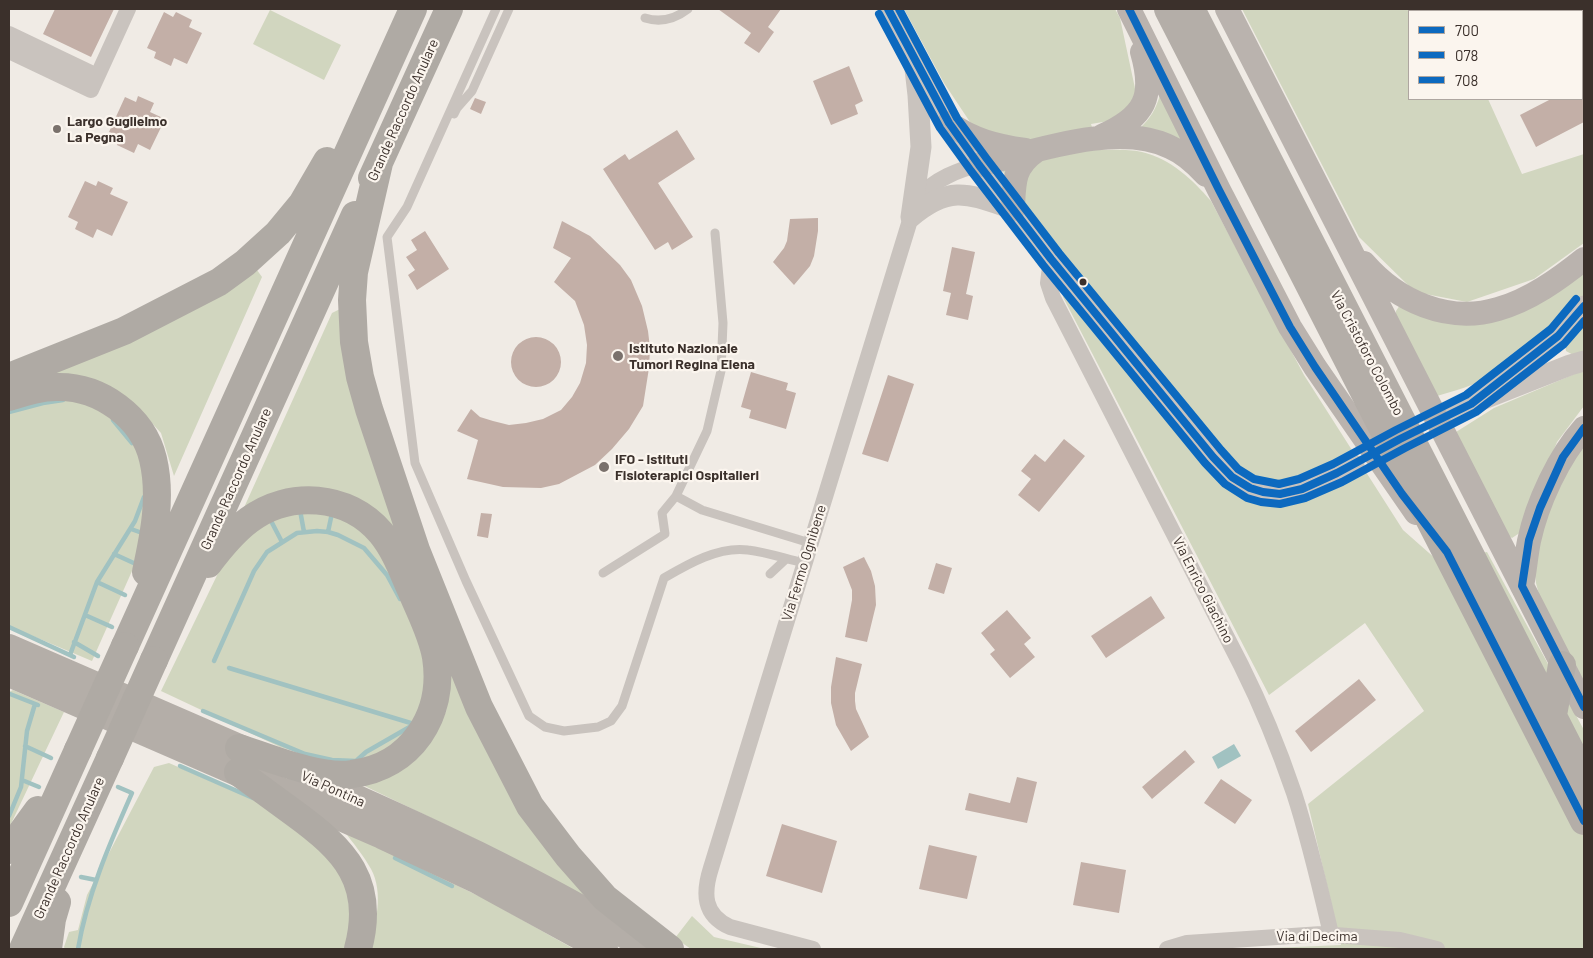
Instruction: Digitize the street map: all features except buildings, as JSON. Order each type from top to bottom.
[{"type":"highway","points":[[9,903],[413,9]]},
{"type":"highway","name":"Grande Raccordo Anulare","points":[[23,949],[449,9]]},
{"type":"highway","name":"Via Cristoforo Colombo","points":[[1168,9],[1584,821]]},
{"type":"highway","name":"Via Cristoforo Colombo","points":[[1191,9],[1584,777]]},
{"type":"highway","points":[[9,377],[124,331],[218,282],[245,263],[278,233],[294,214],[396,46]]},
{"type":"highway","points":[[379,163],[354,272],[352,300],[354,342],[360,377],[369,409],[416,550],[479,707],[530,806],[568,856],[605,898],[670,949]]},
{"type":"highway","points":[[9,397],[37,388],[60,387],[82,390],[117,406],[144,436],[155,471],[157,505],[152,545],[129,638]]},
{"type":"highway","points":[[170,625],[206,566],[226,541],[248,520],[276,505],[310,499],[326,501],[345,507],[373,525],[393,551],[429,632],[436,658],[437,684],[432,710],[426,726],[412,745],[393,761],[383,766],[359,773],[342,775],[238,760]]},
{"type":"highway","name":"Via Pontina","points":[[9,648],[238,760],[382,835],[453,868],[604,949]]},
{"type":"highway","points":[[1552,715],[1562,665]]},
{"type":"highway","name":"Via Pontina","points":[[9,673],[238,760],[383,810],[466,849],[554,895],[648,949]]},
{"type":"highway","points":[[9,850],[75,757]]},
{"type":"highway","points":[[238,760],[318,830],[338,849],[347,861],[358,883],[362,903],[363,924],[358,949]]},
{"type":"highway","points":[[48,949],[52,919],[74,837]]},
{"type":"main road","points":[[979,165],[1098,137],[1116,130],[1129,122],[1142,105],[1146,94],[1146,70],[1129,9]]},
{"type":"main road","name":"Via Cristoforo Colombo","points":[[1129,9],[1276,301],[1307,354],[1402,494],[1447,552]]},
{"type":"main road","points":[[1227,9],[1584,707]]},
{"type":"main road","points":[[950,123],[965,134],[985,142],[1036,151]]},
{"type":"main road","points":[[1098,137],[1142,137],[1171,147],[1191,161],[1219,190]]},
{"type":"main road","points":[[1013,209],[1014,189],[1018,171],[1027,158],[1036,151]]},
{"type":"main road","points":[[1348,245],[1374,274],[1402,296],[1436,310],[1467,313],[1490,311],[1518,301],[1555,280],[1584,259]]},
{"type":"main road","points":[[1522,586],[1530,540],[1540,508],[1562,457],[1584,428]]},
{"type":"street","points":[[94,83],[128,9]]},
{"type":"street","points":[[888,9],[914,60],[950,123],[979,165],[1051,259],[1213,457],[1237,481],[1257,491],[1286,493],[1302,489],[1354,465]]},
{"type":"street","points":[[9,34],[94,83]]},
{"type":"street","points":[[9,51],[94,83]]},
{"type":"street","points":[[911,217],[920,147],[918,95],[914,60]]},
{"type":"street","name":"Via Fermo Ognibene","points":[[813,949],[730,927],[718,921],[710,911],[706,894],[707,880],[911,217],[920,198],[928,189],[964,169],[979,165]]},
{"type":"street","points":[[911,217],[930,203],[954,194],[978,198],[1013,209]]},
{"type":"street","name":"Via Enrico Giachino","points":[[1051,259],[1048,283],[1053,298],[1241,665],[1267,720],[1300,812],[1331,934]]},
{"type":"street","points":[[1577,363],[1463,409],[1558,336],[1584,306]]},
{"type":"street","points":[[1558,336],[1559,352],[1577,363]]},
{"type":"street","name":"Via di Decima","points":[[1167,949],[1187,943],[1300,934],[1331,934],[1400,940],[1437,949]]},
{"type":"lane","points":[[496,9],[406,207],[387,237],[414,463],[529,716],[545,727],[564,731],[598,727],[611,721],[622,706],[664,578],[682,567],[720,552],[747,549],[804,564]]},
{"type":"lane","points":[[406,207],[412,207],[457,108],[472,91],[510,9]]},
{"type":"lane","points":[[645,18],[654,21],[678,17],[688,9]]},
{"type":"lane","points":[[604,573],[665,534],[662,513],[676,496],[707,431],[721,371],[723,324],[716,233]]},
{"type":"lane","points":[[676,496],[702,510],[810,543]]},
{"type":"lane","points":[[770,574],[786,559]]},
{"type":"green space","points":[[904,9],[1115,9],[1120,18],[1136,93],[1121,119],[1091,124],[1099,150],[1137,151],[1153,155],[1180,171],[1211,201],[1304,375],[1403,530],[1437,560],[1487,552],[1584,730],[1584,949],[1250,949],[1341,945],[1308,804],[1424,711],[1365,623],[1269,695],[1063,297],[1056,243],[1028,209],[944,83]]},
{"type":"green space","points":[[1242,9],[1449,9],[1408,10],[1408,100],[1488,100],[1522,174],[1584,154],[1584,243],[1534,279],[1467,302],[1415,292],[1359,237]]},
{"type":"green space","points":[[270,10],[341,45],[324,80],[253,44]]},
{"type":"green space","points":[[1160,95],[1186,141],[1140,128],[1157,105]]},
{"type":"green space","points":[[1584,267],[1584,294],[1577,306],[1551,332],[1518,357],[1474,384],[1437,396],[1396,319],[1396,311],[1400,305],[1460,318]]},
{"type":"green space","points":[[257,270],[262,277],[174,476],[161,433],[140,410],[46,376]]},
{"type":"green space","points":[[340,309],[409,548],[356,505],[242,512],[332,313]]},
{"type":"green space","points":[[1584,315],[1584,352],[1575,356],[1566,351],[1567,341]]},
{"type":"green space","points":[[1584,370],[1584,406],[1557,442],[1521,532],[1512,538],[1509,536],[1456,432],[1494,408]]},
{"type":"green space","points":[[41,393],[98,400],[149,462],[140,553],[92,661],[9,626],[9,404]]},
{"type":"green space","points":[[1584,443],[1584,682],[1541,602],[1533,559],[1545,511]]},
{"type":"green space","points":[[313,509],[366,528],[390,556],[429,654],[432,692],[395,753],[336,764],[280,747],[161,691],[224,561],[258,524]]},
{"type":"green space","points":[[453,660],[610,910],[473,838],[350,779],[432,739],[446,712]]},
{"type":"green space","points":[[13,690],[64,712],[9,828],[9,692]]},
{"type":"green space","points":[[169,763],[270,807],[332,858],[354,906],[347,949],[65,949],[69,932],[78,930],[87,895],[154,767]]},
{"type":"green space","points":[[344,831],[487,900],[574,949],[368,949],[374,930],[378,899],[375,878],[368,864]]},
{"type":"green space","points":[[692,916],[714,937],[765,949],[691,949],[675,938]]},
{"type":"water","points":[[1234,744],[1241,756],[1218,769],[1212,757]]},
{"type":"waterway","points":[[9,412],[63,400]]},
{"type":"waterway","points":[[113,420],[132,443]]},
{"type":"waterway","points":[[70,655],[97,582],[135,521],[144,497]]},
{"type":"waterway","points":[[300,510],[304,532]]},
{"type":"waterway","points":[[328,532],[332,513]]},
{"type":"waterway","points":[[270,519],[282,542]]},
{"type":"waterway","points":[[131,529],[145,534]]},
{"type":"waterway","points":[[214,661],[254,571],[267,552],[297,533],[328,532],[364,548],[387,575],[400,599]]},
{"type":"waterway","points":[[114,554],[138,565]]},
{"type":"waterway","points":[[97,582],[125,595]]},
{"type":"waterway","points":[[85,615],[112,627]]},
{"type":"waterway","points":[[9,627],[74,657]]},
{"type":"waterway","points":[[74,642],[98,656]]},
{"type":"waterway","points":[[229,668],[414,724]]},
{"type":"waterway","points":[[10,694],[38,705]]},
{"type":"waterway","points":[[9,816],[21,787],[27,731],[35,704]]},
{"type":"waterway","points":[[203,711],[305,754],[332,760],[356,761],[366,752],[413,725]]},
{"type":"waterway","points":[[25,746],[51,758]]},
{"type":"waterway","points":[[180,766],[253,798]]},
{"type":"waterway","points":[[22,780],[39,787]]},
{"type":"waterway","points":[[78,949],[93,889],[132,793],[118,787]]},
{"type":"waterway","points":[[395,858],[452,886]]},
{"type":"waterway","points":[[81,877],[96,880]]},
{"type":"transit line","name":"700","points":[[888,9],[949,123],[979,165],[1051,259],[1213,457],[1232,477],[1250,488],[1280,494],[1302,489],[1471,404],[1558,336],[1584,306]]},
{"type":"transit line","name":"708","points":[[899,9],[957,118],[987,159],[1059,253],[1221,450],[1238,469],[1254,479],[1279,484],[1299,479],[1333,464],[1466,395],[1551,329],[1576,299]]},
{"type":"transit line","name":"700","points":[[1129,9],[1290,327],[1315,367],[1402,494],[1447,552],[1584,821]]},
{"type":"transit line","name":"078","points":[[879,14],[940,128],[971,171],[1043,265],[1205,463],[1225,484],[1247,498],[1280,504],[1305,498],[1342,482],[1476,412],[1564,344],[1584,321]]},
{"type":"transit line","name":"700","points":[[1584,428],[1563,457],[1540,508],[1529,540],[1522,586],[1584,707]]},
{"type":"place","name":"Largo Guglielmo La Pegna","points":[[57,129]]},
{"type":"place","name":"Istituto Nazionale Tumori Regina Elena","points":[[618,356]]},
{"type":"place","name":"IFO - Istituti Fisioterapici Ospitalieri","points":[[604,467]]}]
